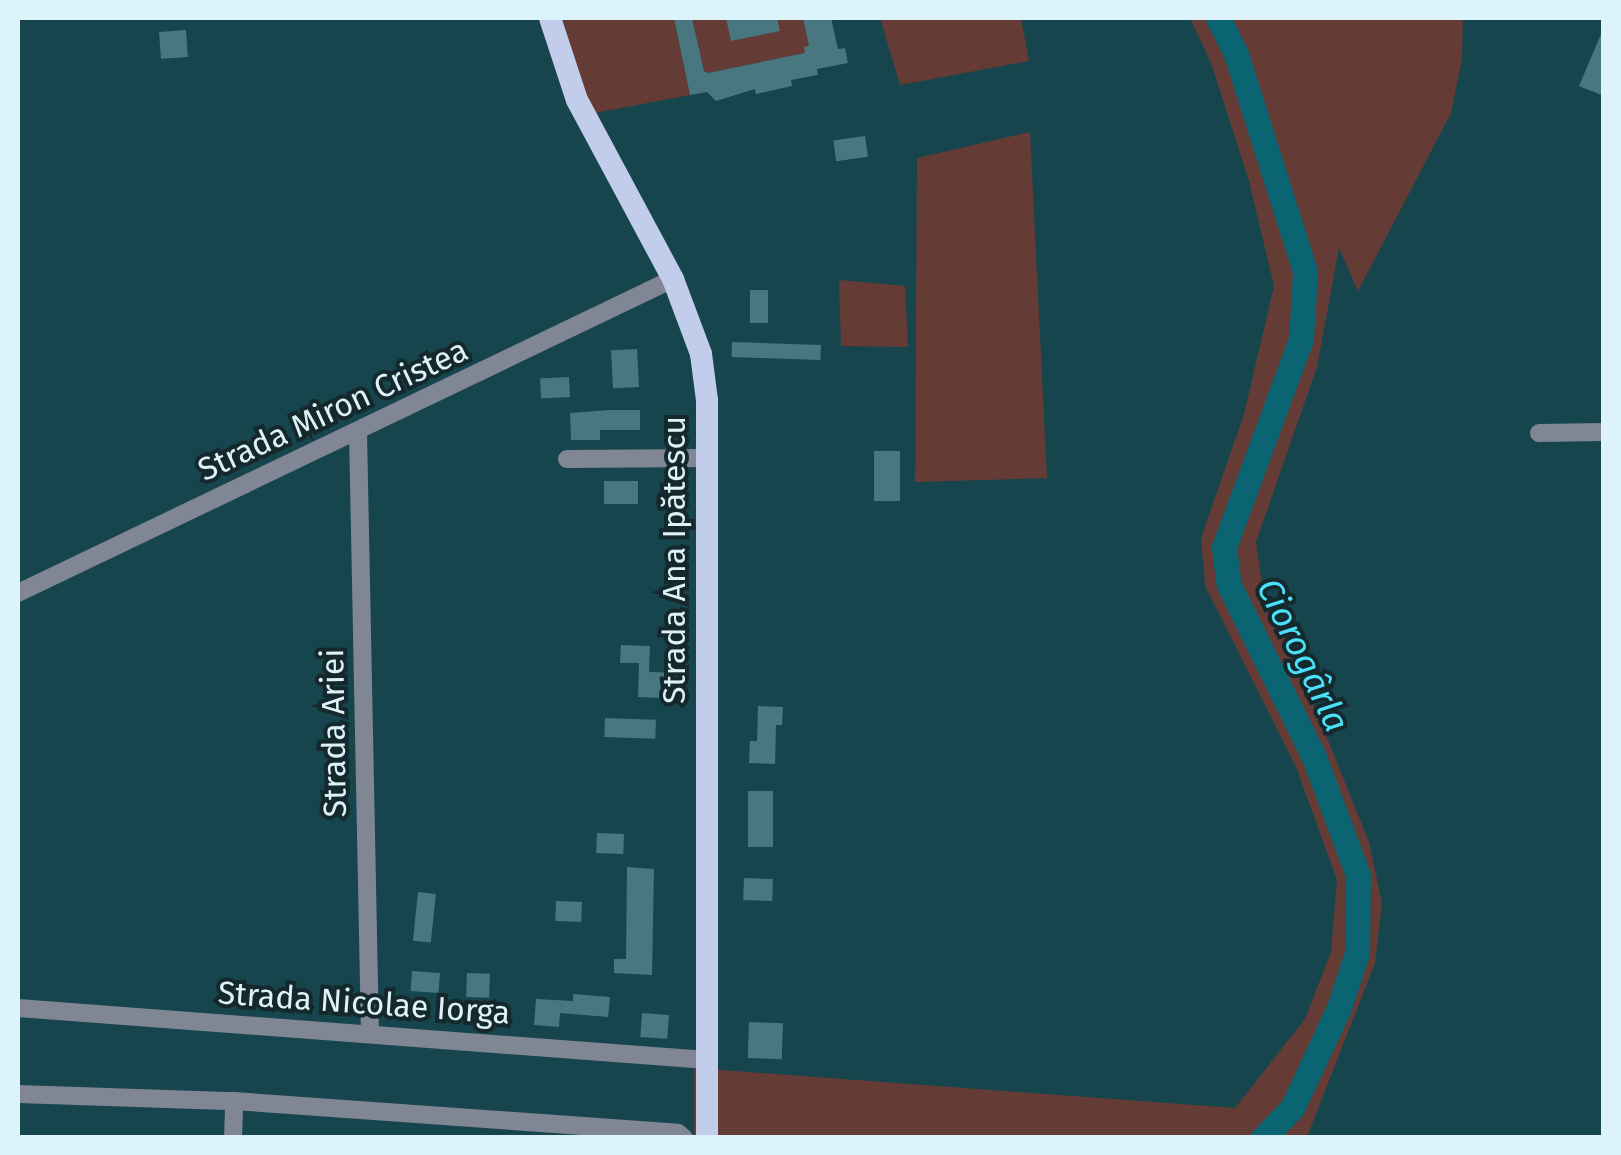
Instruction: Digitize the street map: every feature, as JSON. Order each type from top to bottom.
[{"type":"main road","name":"Strada Ana Ipătescu","points":[[550,18],[577,100],[673,279],[701,354],[707,458],[707,1137]]},
{"type":"street","name":"Strada Miron Cristea","points":[[18,593],[673,279]]},
{"type":"street","name":"Strada Ariei","points":[[358,432],[370,1034]]},
{"type":"street","points":[[1539,433],[1604,432]]},
{"type":"street","points":[[567,459],[707,458]]},
{"type":"street","name":"Strada Nicolae Iorga","points":[[18,1008],[707,1060]]},
{"type":"street","points":[[18,1094],[234,1102],[529,1131],[678,1133],[684,1138]]},
{"type":"street","points":[[233,1138],[234,1102]]},
{"type":"shaded area","points":[[562,18],[674,18],[690,95],[595,113],[574,70]]},
{"type":"shaded area","points":[[692,18],[803,18],[809,46],[805,53],[708,73],[704,71]]},
{"type":"shaded area","points":[[880,18],[1021,18],[1029,61],[900,85]]},
{"type":"shaded area","points":[[1190,18],[1463,18],[1462,59],[1451,113],[1358,291],[1339,248],[1317,367],[1256,542],[1264,598],[1292,651],[1369,842],[1382,903],[1375,963],[1307,1137],[694,1137],[694,1068],[1235,1108],[1305,1019],[1331,952],[1337,880],[1296,767],[1205,586],[1201,538],[1244,414],[1274,286],[1249,181],[1211,63]]},
{"type":"shaded area","points":[[1030,132],[1047,478],[915,482],[917,158]]},
{"type":"shaded area","points":[[839,280],[905,286],[908,347],[841,346]]},
{"type":"building","points":[[674,18],[692,18],[704,71],[708,73],[805,53],[804,47],[809,46],[803,18],[831,18],[838,49],[845,48],[848,63],[817,69],[818,75],[791,80],[792,86],[756,94],[755,89],[716,101],[707,92],[690,95]]},
{"type":"building","points":[[726,18],[777,18],[780,31],[731,41]]},
{"type":"building","points":[[1604,27],[1604,96],[1579,86]]},
{"type":"building","points":[[186,30],[188,57],[161,59],[159,32]]},
{"type":"building","points":[[865,136],[868,157],[836,161],[833,140]]},
{"type":"building","points":[[750,290],[768,290],[768,323],[750,323]]},
{"type":"building","points":[[732,342],[821,345],[820,360],[731,357]]},
{"type":"building","points":[[637,349],[639,387],[613,388],[611,350]]},
{"type":"building","points":[[569,377],[570,397],[541,398],[540,379]]},
{"type":"building","points":[[640,410],[640,430],[600,430],[600,440],[571,440],[570,413]]},
{"type":"building","points":[[874,451],[900,451],[900,501],[874,501]]},
{"type":"building","points":[[604,481],[638,481],[638,504],[604,504]]},
{"type":"building","points":[[621,645],[650,646],[649,672],[683,673],[682,699],[638,697],[639,663],[620,663]]},
{"type":"building","points":[[758,706],[783,707],[782,725],[776,725],[775,764],[749,763],[750,741],[757,741]]},
{"type":"building","points":[[605,718],[656,720],[655,739],[604,737]]},
{"type":"building","points":[[748,791],[773,791],[773,847],[748,847]]},
{"type":"building","points":[[597,833],[624,834],[623,854],[596,853]]},
{"type":"building","points":[[627,867],[654,869],[652,975],[614,973],[614,959],[626,959]]},
{"type":"building","points":[[744,878],[773,879],[772,901],[743,900]]},
{"type":"building","points":[[418,892],[436,894],[431,943],[413,941]]},
{"type":"building","points":[[556,901],[582,902],[581,922],[555,921]]},
{"type":"building","points":[[412,971],[440,973],[439,993],[411,991]]},
{"type":"building","points":[[467,973],[490,974],[489,998],[466,997]]},
{"type":"building","points":[[573,994],[610,997],[608,1017],[560,1013],[559,1027],[534,1025],[536,999],[573,1001]]},
{"type":"building","points":[[642,1013],[669,1015],[667,1039],[640,1037]]},
{"type":"building","points":[[749,1022],[783,1023],[782,1059],[748,1058]]},
{"type":"waterway","name":"Ciorogârla","points":[[1218,18],[1236,54],[1305,272],[1301,339],[1224,547],[1229,585],[1314,757],[1358,875],[1357,953],[1338,1010],[1292,1108],[1263,1138]]}]
